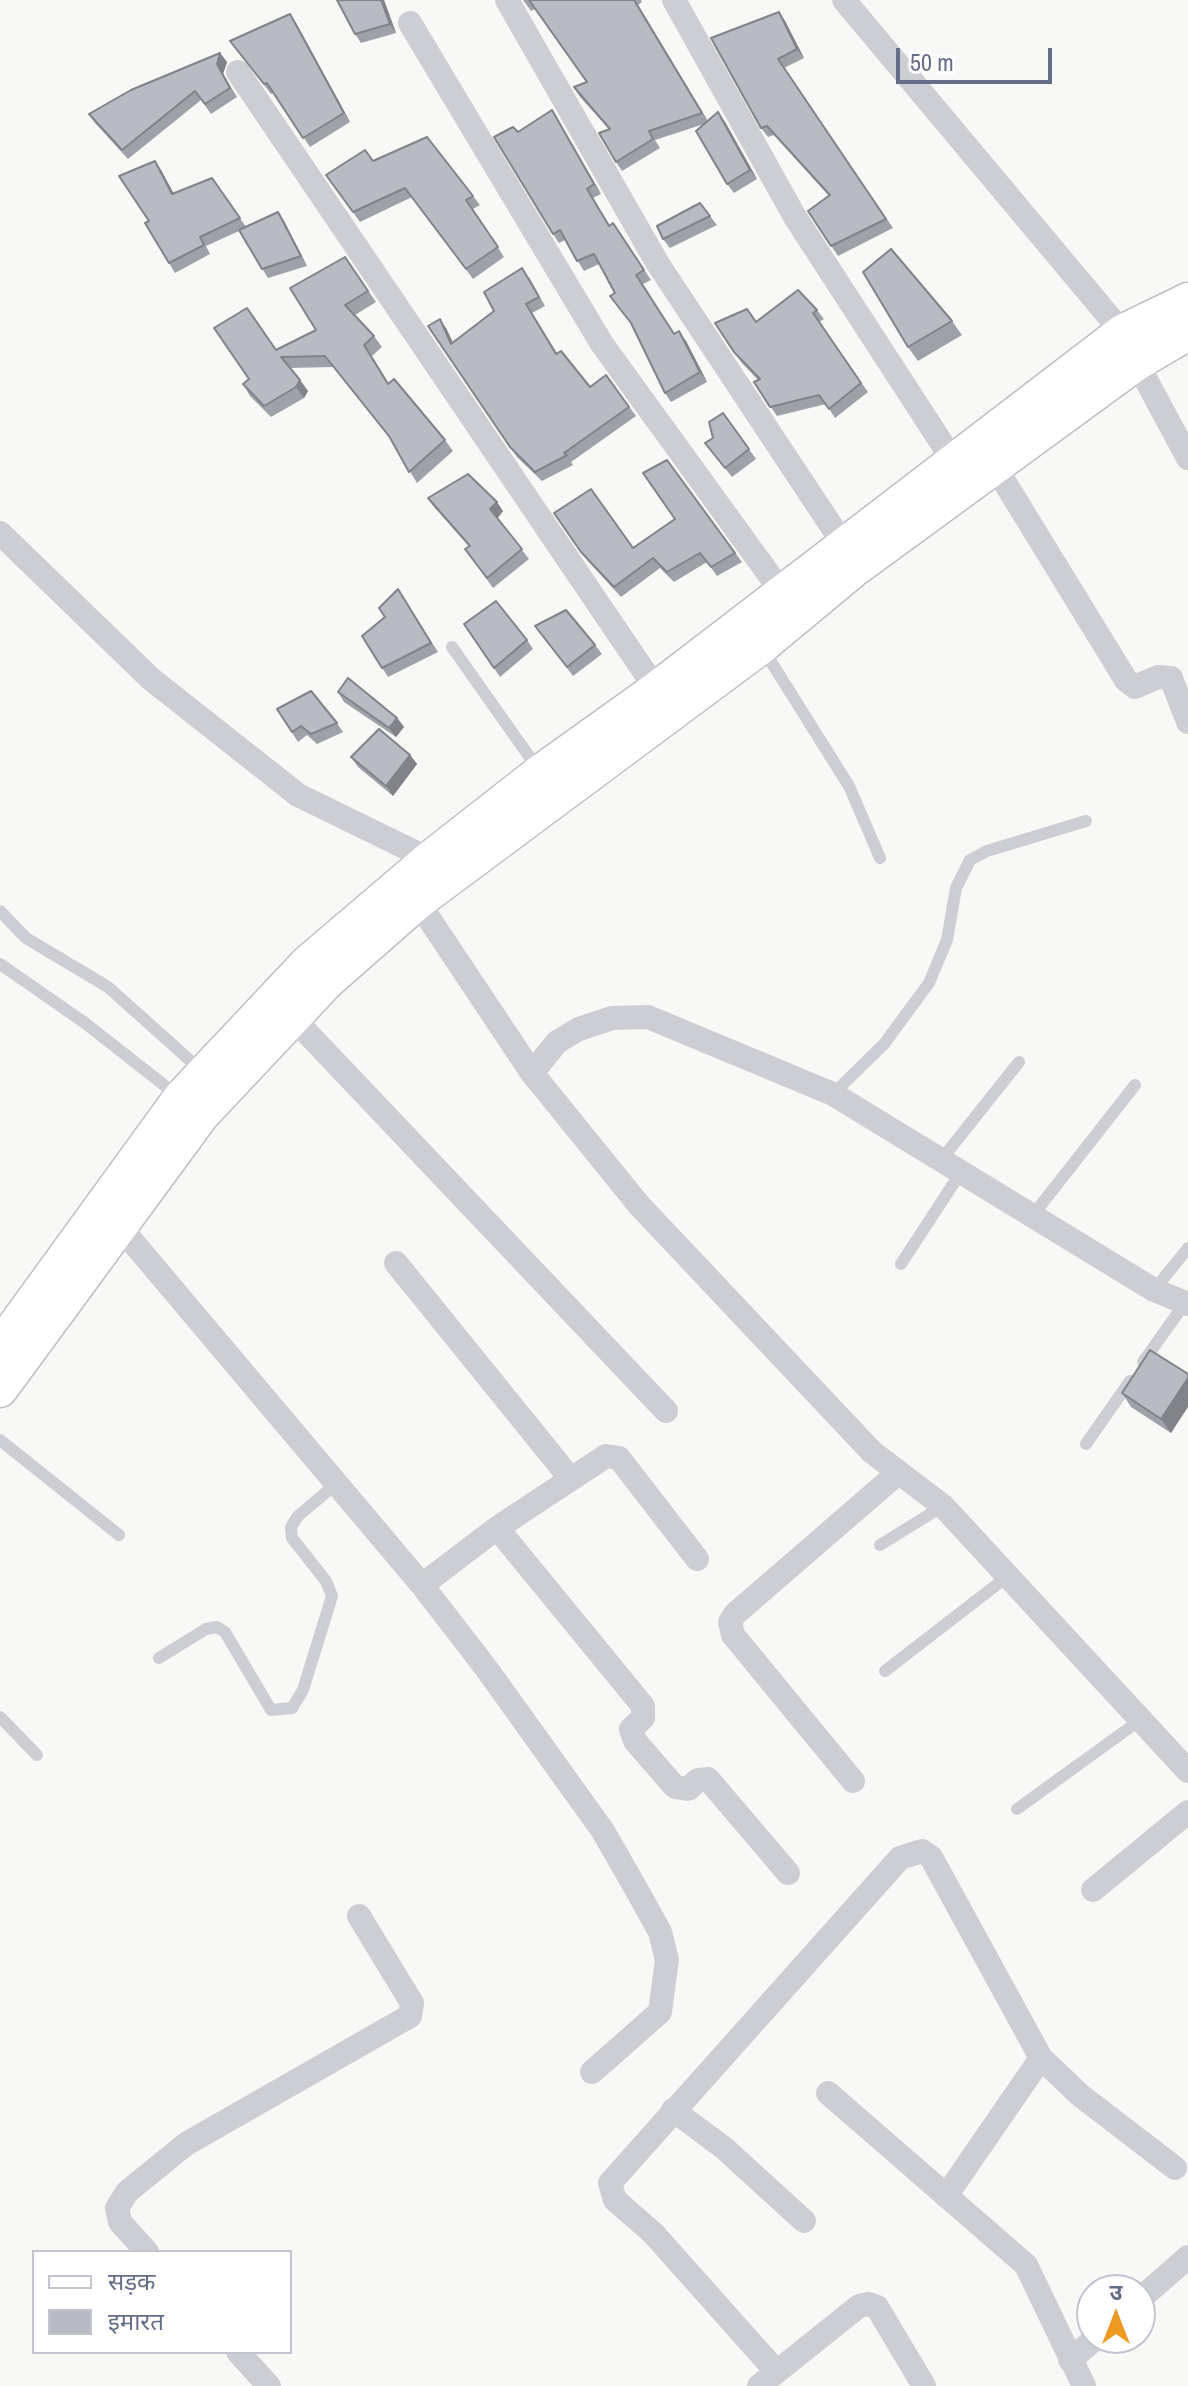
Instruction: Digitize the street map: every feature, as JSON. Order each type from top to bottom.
[{"type":"street","points":[[507,0],[658,264],[844,545]]},
{"type":"street","points":[[674,0],[795,217],[954,462]]},
{"type":"street","points":[[844,0],[1122,332]]},
{"type":"street","points":[[410,23],[602,344],[781,591]]},
{"type":"street","points":[[238,72],[656,689]]},
{"type":"street","points":[[0,1346],[308,962],[429,859],[540,772],[656,689],[1122,332],[1188,300]]},
{"type":"street","points":[[213,1080],[293,1018],[418,902],[761,647],[855,569],[994,465],[1137,363],[1188,333]]},
{"type":"street","points":[[1137,363],[1188,458]]},
{"type":"street","points":[[994,465],[1126,680],[1135,687],[1158,677],[1171,678],[1188,722]]},
{"type":"street","points":[[0,533],[151,679],[298,795],[429,859]]},
{"type":"street","points":[[418,902],[532,1073],[639,1205],[872,1452],[943,1506],[1143,1718],[1188,1771]]},
{"type":"street","points":[[532,1073],[557,1042],[579,1029],[612,1018],[648,1017],[833,1094],[1154,1290],[1186,1303]]},
{"type":"street","points":[[293,1018],[666,1411]]},
{"type":"street","points":[[0,1390],[121,1228],[191,1106]]},
{"type":"street","points":[[121,1228],[422,1585],[486,1668],[603,1831],[660,1932],[667,1960],[660,2012],[592,2072]]},
{"type":"street","points":[[396,1263],[570,1478]]},
{"type":"street","points":[[422,1585],[497,1528],[606,1456],[619,1458],[697,1559]]},
{"type":"street","points":[[853,1781],[733,1635],[730,1622],[898,1473]]},
{"type":"street","points":[[497,1528],[643,1706],[643,1718],[631,1729],[635,1741],[675,1787],[688,1789],[698,1780],[708,1779],[788,1873]]},
{"type":"street","points":[[1093,1890],[1188,1812]]},
{"type":"street","points":[[924,2386],[877,2307],[868,2304],[859,2306],[767,2378],[653,2233],[611,2193],[610,2183],[900,1858],[922,1851],[931,1857],[1041,2058],[1069,2086],[1175,2168]]},
{"type":"street","points":[[145,2250],[120,2222],[117,2208],[127,2192],[186,2144],[410,2016],[412,2003],[359,1916]]},
{"type":"street","points":[[946,2196],[1041,2058]]},
{"type":"street","points":[[828,2093],[1026,2265],[1084,2386]]},
{"type":"street","points":[[673,2110],[724,2148],[804,2221]]},
{"type":"street","points":[[1156,2285],[1188,2257]]},
{"type":"street","points":[[240,2354],[269,2386]]},
{"type":"street","points":[[1070,2360],[1077,2354]]},
{"type":"lane","points":[[452,647],[540,772]]},
{"type":"lane","points":[[761,647],[849,786],[880,858]]},
{"type":"lane","points":[[833,1094],[884,1044],[929,983],[947,940],[956,888],[970,860],[987,851],[1086,821]]},
{"type":"lane","points":[[0,911],[26,938],[108,987],[213,1080]]},
{"type":"lane","points":[[0,964],[85,1023],[191,1106]]},
{"type":"lane","points":[[901,1264],[951,1166],[1019,1062]]},
{"type":"lane","points":[[1033,1215],[1135,1085]]},
{"type":"lane","points":[[1154,1290],[1188,1248]]},
{"type":"lane","points":[[1086,1444],[1186,1303]]},
{"type":"lane","points":[[0,1440],[119,1535]]},
{"type":"lane","points":[[159,1658],[206,1629],[217,1627],[225,1632],[271,1710],[282,1712],[292,1708],[303,1690],[332,1596],[326,1581],[292,1538],[291,1527],[298,1516],[336,1484]]},
{"type":"lane","points":[[880,1545],[943,1506]]},
{"type":"lane","points":[[885,1671],[1008,1576]]},
{"type":"lane","points":[[0,1717],[37,1755]]},
{"type":"lane","points":[[1017,1809],[1143,1718]]},
{"type":"building","points":[[337,0],[381,0],[390,24],[355,34]]},
{"type":"building","points":[[529,0],[634,0],[702,113],[649,131],[653,139],[616,162],[599,133],[610,129],[574,87],[587,82]]},
{"type":"building","points":[[779,12],[797,49],[778,59],[886,219],[831,246],[808,211],[830,195],[767,126],[761,128],[711,38]]},
{"type":"building","points":[[290,14],[344,113],[303,138],[267,83],[264,84],[230,41]]},
{"type":"building","points":[[220,53],[217,64],[230,88],[205,104],[195,91],[122,150],[89,114],[131,90]]},
{"type":"building","points":[[552,110],[594,184],[587,189],[609,226],[613,223],[644,270],[636,275],[674,334],[679,331],[700,372],[665,393],[631,323],[610,296],[615,293],[594,254],[577,261],[560,230],[553,234],[494,137],[513,127],[518,132]]},
{"type":"building","points":[[718,112],[750,170],[727,184],[696,131]]},
{"type":"building","points":[[427,137],[473,196],[466,200],[498,247],[466,269],[405,188],[353,212],[326,175],[365,150],[373,161]]},
{"type":"building","points":[[155,161],[172,194],[212,178],[240,218],[200,237],[204,245],[169,263],[145,223],[149,221],[119,176]]},
{"type":"building","points":[[700,203],[710,216],[663,239],[657,226]]},
{"type":"building","points":[[278,212],[301,256],[262,269],[239,230]]},
{"type":"building","points":[[891,249],[952,321],[908,347],[863,272]]},
{"type":"building","points":[[345,257],[368,291],[345,305],[374,336],[364,345],[388,384],[394,379],[445,440],[409,472],[389,436],[325,356],[281,357],[300,380],[296,387],[264,406],[243,384],[249,379],[214,328],[247,308],[276,350],[316,330],[290,288]]},
{"type":"building","points":[[522,268],[539,297],[526,304],[556,354],[561,351],[590,387],[606,375],[629,407],[564,453],[567,455],[535,472],[510,447],[428,326],[440,319],[451,344],[494,311],[484,292]]},
{"type":"building","points":[[798,290],[817,310],[813,313],[861,383],[829,409],[819,395],[770,407],[754,382],[760,379],[734,352],[715,323],[747,309],[756,322]]},
{"type":"building","points":[[723,413],[749,449],[725,468],[705,443],[713,438],[709,422]]},
{"type":"building","points":[[667,460],[735,553],[711,567],[700,553],[667,572],[653,558],[614,587],[581,552],[554,513],[591,489],[633,548],[675,519],[643,473]]},
{"type":"building","points":[[468,474],[497,502],[490,509],[522,549],[487,578],[465,549],[470,546],[428,498]]},
{"type":"building","points":[[398,589],[431,643],[382,668],[362,636],[385,617],[379,608]]},
{"type":"building","points":[[496,601],[527,640],[494,668],[464,624]]},
{"type":"building","points":[[566,610],[595,645],[567,667],[535,626]]},
{"type":"building","points":[[348,678],[397,718],[389,728],[338,692]]},
{"type":"building","points":[[311,691],[337,723],[311,734],[301,726],[292,732],[277,709]]},
{"type":"building","points":[[379,729],[410,755],[386,786],[351,757]]},
{"type":"building","points":[[1150,1350],[1188,1374],[1161,1419],[1122,1393]]}]
